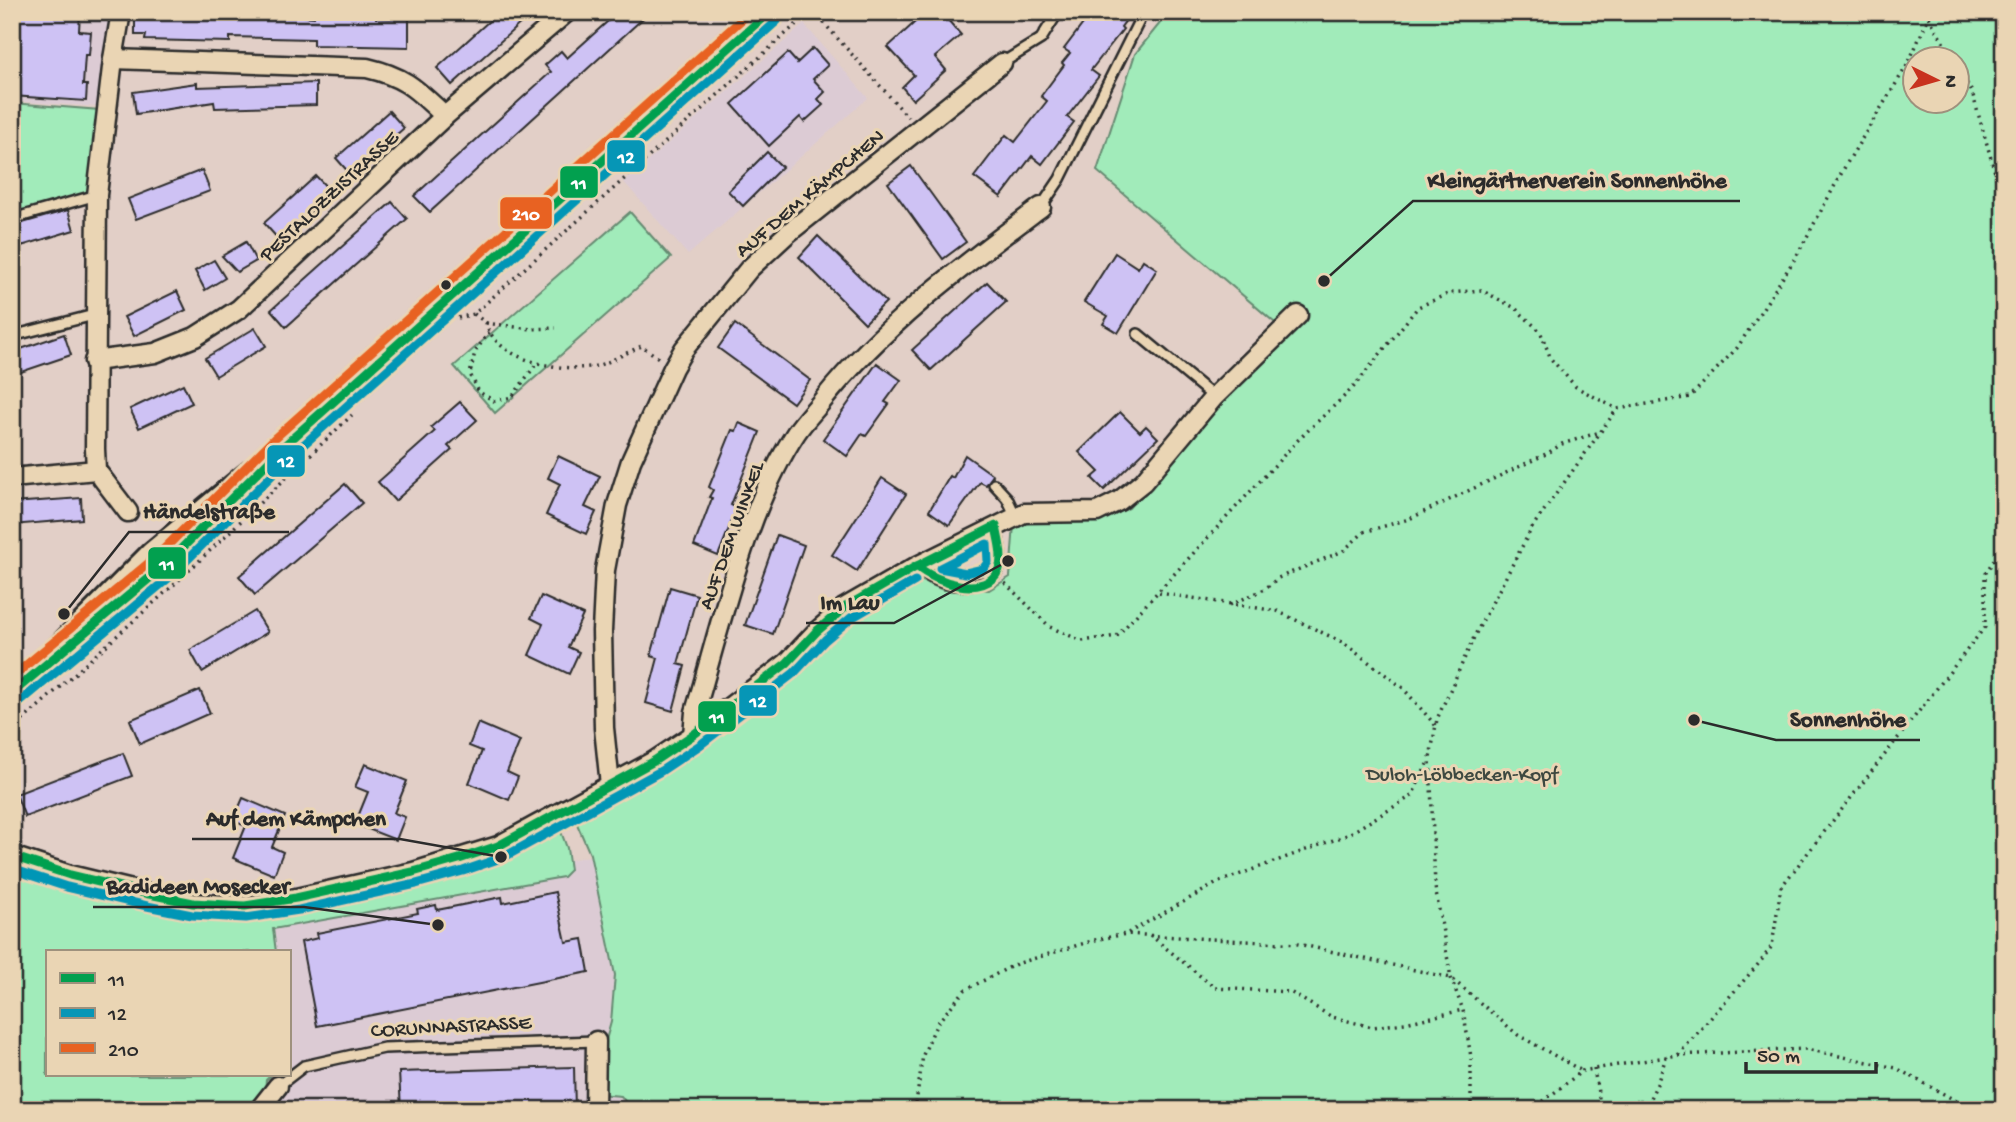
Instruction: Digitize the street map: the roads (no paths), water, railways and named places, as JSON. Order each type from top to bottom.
[{"type":"main road","points":[[12,693],[164,566],[284,446],[769,12]]},
{"type":"street","points":[[121,12],[97,195],[94,361],[96,470],[128,512]]},
{"type":"street","name":"PESTALOZZISTRASSE","points":[[94,361],[155,353],[195,337],[239,309],[445,116],[568,12]]},
{"type":"street","points":[[113,59],[368,68],[392,74],[410,84],[445,116]]},
{"type":"street","name":"AUF DEM KÄMPCHEN","points":[[610,786],[604,728],[602,631],[605,570],[617,505],[631,461],[673,368],[684,349],[749,269],[788,233],[1002,63]]},
{"type":"street","name":"AUF DEM WINKEL","points":[[693,735],[695,712],[745,547],[770,481],[796,433],[836,384],[887,330],[985,249],[1041,207]]},
{"type":"street","points":[[12,856],[160,897],[193,904],[245,906],[296,898],[413,872],[498,846],[654,761],[693,735],[787,663],[817,631],[844,608],[917,566],[1024,513],[1097,512],[1119,501],[1143,482],[1214,397],[1298,315]]},
{"type":"street","points":[[12,478],[96,470]]},
{"type":"street","name":"CORUNNASTRASSE","points":[[595,1110],[596,1041]]},
{"type":"street","name":"CORUNNASTRASSE","points":[[259,1110],[278,1086]]},
{"type":"lane","points":[[1002,63],[1041,39],[1058,12]]},
{"type":"lane","points":[[1041,207],[1060,178],[1139,21]]},
{"type":"lane","points":[[12,219],[97,195]]},
{"type":"lane","points":[[12,336],[94,315]]},
{"type":"lane","points":[[1138,334],[1214,397]]},
{"type":"lane","points":[[993,484],[1007,498],[1016,517]]},
{"type":"lane","points":[[917,566],[933,579],[948,584],[981,584],[996,575],[1000,561],[996,526]]},
{"type":"lane","name":"CORUNNASTRASSE","points":[[278,1086],[304,1066],[384,1048],[596,1041]]},
{"type":"place","name":"Kleingärtnerverein Sonnenhöhe","points":[[1324,281]]},
{"type":"place","name":"Im Lau","points":[[1008,561]]},
{"type":"place","name":"Händelstraße","points":[[64,614]]},
{"type":"place","name":"Sonnenhöhe","points":[[1694,720]]},
{"type":"place","name":"Auf dem Kämpchen","points":[[501,857]]},
{"type":"place","name":"Badideen Mosecker","points":[[438,925]]},
{"type":"park label","name":"Duloh-Löbbecken-Kopf","points":[[1462,773]]}]
